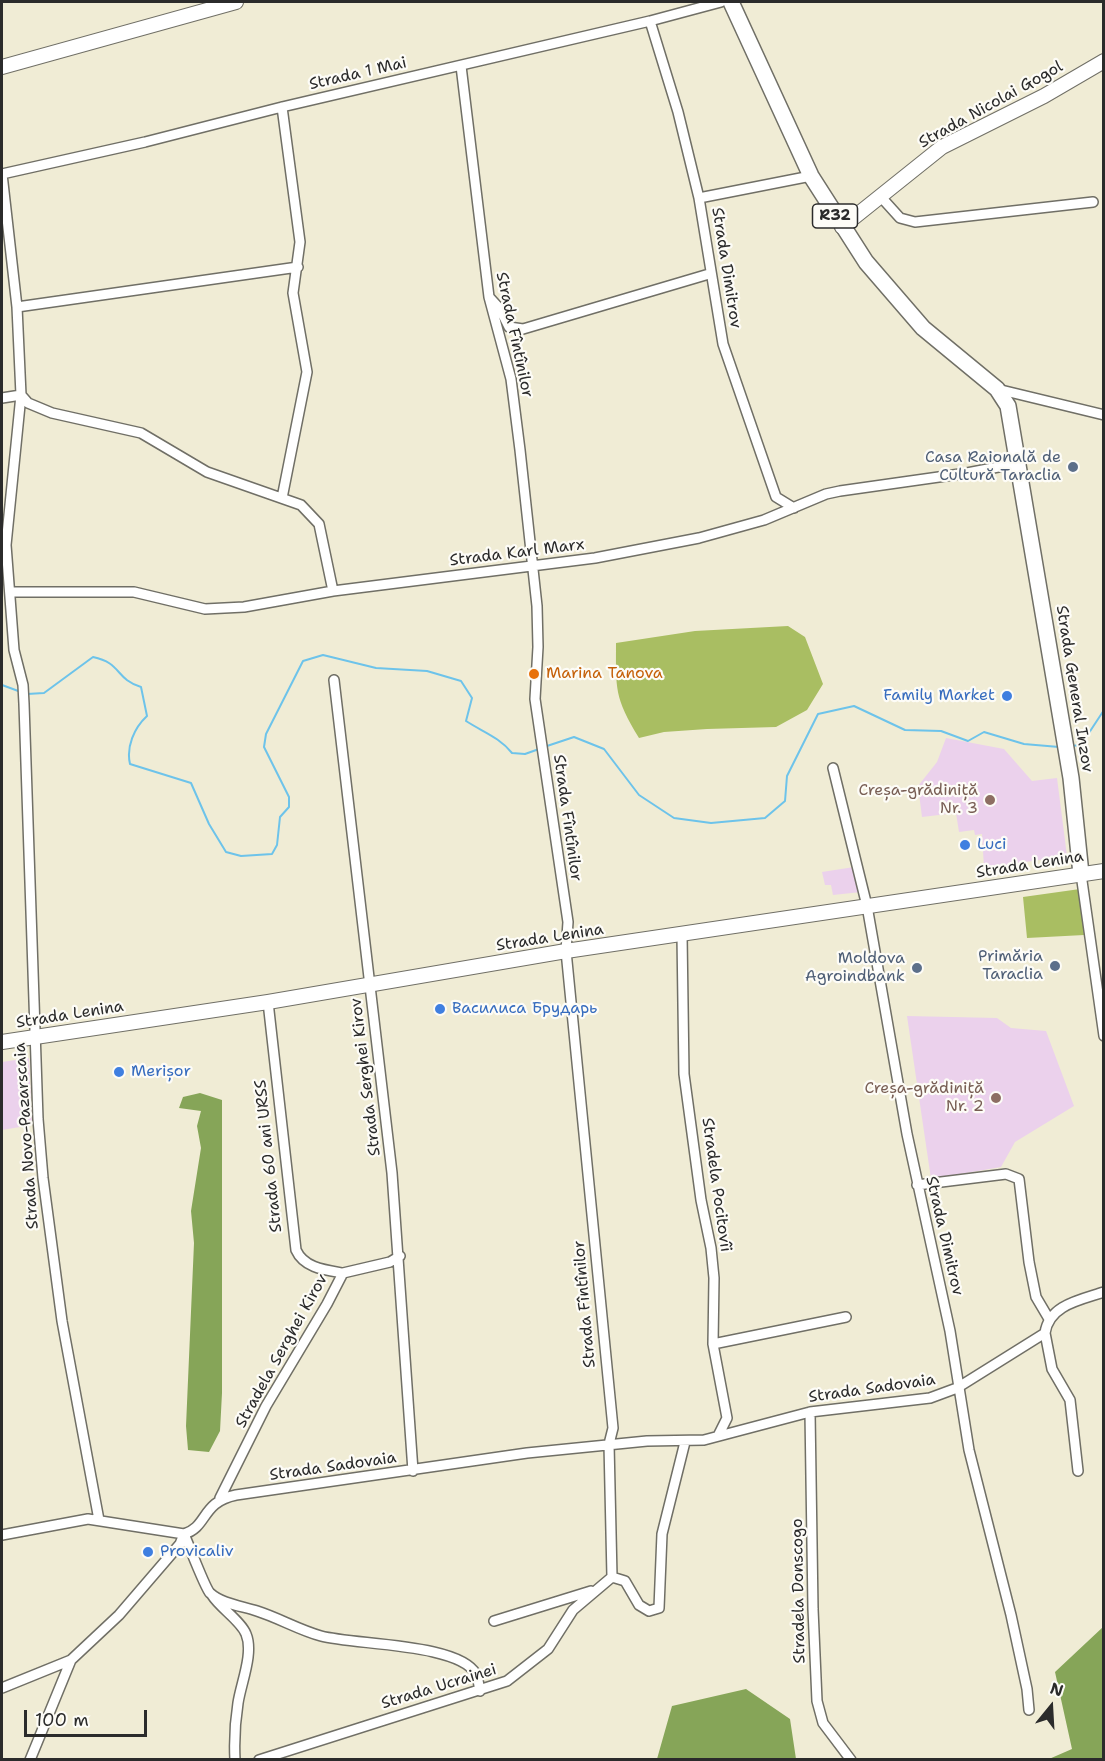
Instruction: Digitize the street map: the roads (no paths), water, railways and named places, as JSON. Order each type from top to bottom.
[{"type":"main road","name":"R32","points":[[731,2],[811,176],[866,262],[915,320],[997,389]]},
{"type":"main road","name":"Strada General Inzov","points":[[997,389],[1008,406],[1019,463],[1071,778],[1081,874]]},
{"type":"street","points":[[2,67],[236,2]]},
{"type":"street","name":"Strada 1 Mai","points":[[2,174],[145,142],[721,2]]},
{"type":"street","name":"Strada Dimitrov","points":[[650,21],[678,112],[699,198],[709,274],[723,344],[776,497],[794,508]]},
{"type":"street","name":"Strada Nicolai Gogol","points":[[842,227],[881,197],[914,167],[942,147],[1044,96],[1104,61]]},
{"type":"street","name":"Strada Fîntînilor","points":[[460,66],[489,297],[511,379],[537,606],[538,647],[535,699],[568,922],[566,951],[613,1428],[609,1444],[612,1577]]},
{"type":"street","points":[[282,107],[300,242],[293,293],[307,372],[282,498]]},
{"type":"street","name":"Strada Novo-Pazarscaia","points":[[2,174],[17,307],[21,395],[6,545],[14,650],[23,685],[38,1119],[51,1246],[99,1520]]},
{"type":"street","points":[[699,198],[811,176]]},
{"type":"street","points":[[881,197],[900,218],[915,222],[1093,202]]},
{"type":"street","points":[[17,307],[298,267]]},
{"type":"street","points":[[489,297],[500,309],[509,327],[523,330],[709,274]]},
{"type":"street","points":[[997,389],[1104,415]]},
{"type":"street","points":[[2,398],[21,395],[36,408],[141,433],[207,472],[301,505],[319,524],[333,591]]},
{"type":"street","name":"Strada Karl Marx","points":[[11,592],[134,592],[187,606],[217,610],[333,591],[532,567],[699,538],[764,520],[840,491],[967,473],[1019,463]]},
{"type":"street","name":"Strada Serghei Kirov","points":[[334,680],[371,983],[400,1256],[413,1471]]},
{"type":"street","name":"Strada Dimitrov","points":[[833,768],[867,906],[879,985],[917,1185],[950,1331],[957,1388],[993,1555],[1011,1615],[1029,1710]]},
{"type":"street","name":"Strada Lenina","points":[[2,1042],[268,1002],[566,951],[1104,871]]},
{"type":"street","name":"Strada General Inzov","points":[[1081,874],[1104,1036]]},
{"type":"street","name":"Stradela Pocitovîi","points":[[682,935],[684,1074],[714,1278],[713,1344],[727,1418],[718,1436]]},
{"type":"street","name":"Strada 60 ani URSS","points":[[268,1002],[296,1250],[300,1260],[309,1265],[343,1273]]},
{"type":"street","points":[[917,1185],[1011,1175],[1021,1183],[1022,1212],[1036,1297],[1049,1319]]},
{"type":"street","name":"Stradela Serghei Kirov","points":[[220,1498],[266,1406],[343,1273],[390,1262],[400,1256]]},
{"type":"street","points":[[1078,1471],[1070,1400],[1052,1369],[1045,1333],[1053,1314],[1073,1302],[1104,1292]]},
{"type":"street","points":[[713,1344],[846,1317]]},
{"type":"street","name":"Strada Sadovaia","points":[[220,1498],[527,1453],[647,1441],[686,1442],[810,1412],[930,1398],[957,1388],[1045,1333]]},
{"type":"street","name":"Stradela Donscogo","points":[[810,1412],[817,1701],[823,1722],[851,1760]]},
{"type":"street","points":[[612,1577],[625,1581],[639,1605],[649,1611],[659,1608],[662,1534],[686,1442]]},
{"type":"street","points":[[2,1688],[71,1660],[119,1615],[180,1544],[184,1534],[195,1527],[220,1498]]},
{"type":"street","points":[[2,1534],[73,1521],[99,1520],[184,1534]]},
{"type":"street","points":[[184,1534],[210,1593],[220,1608],[246,1633],[248,1644],[234,1740],[235,1760]]},
{"type":"street","name":"Strada Ucrainei","points":[[259,1760],[507,1681],[548,1648],[573,1610],[593,1590],[612,1577]]},
{"type":"street","name":"Strada Ucrainei","points":[[494,1621],[593,1590]]},
{"type":"street","points":[[210,1593],[227,1602],[276,1617],[321,1636],[348,1641],[384,1643],[446,1656],[464,1663],[475,1672],[480,1691]]},
{"type":"street","points":[[30,1760],[71,1660]]},
{"type":"waterway","points":[[27,694],[44,693],[93,657],[109,663],[127,680],[141,687],[147,716],[138,726],[132,738],[129,751],[130,764],[191,783],[209,824],[226,852],[241,856],[272,854],[277,845],[280,817],[289,807],[289,797],[264,747],[266,734],[303,661],[323,655],[376,668],[427,671],[461,681],[472,698],[466,721],[496,739],[512,753],[525,754],[539,749]]},
{"type":"waterway","points":[[2,685],[21,692]]},
{"type":"waterway","points":[[544,747],[574,737],[604,749],[639,795],[674,818],[711,823],[765,818],[785,801],[787,776],[818,714],[854,706],[905,730],[941,731],[968,741],[984,732],[1024,744],[1059,747]]},
{"type":"waterway","points":[[1071,746],[1081,745],[1104,710]]},
{"type":"place","name":"Casa Raională de Cultură Taraclia","points":[[1073,467]]},
{"type":"place","name":"Marina Tanova","points":[[534,674]]},
{"type":"place","name":"Family Market","points":[[1007,696]]},
{"type":"place","name":"Creșa-grădiniță Nr. 3","points":[[990,800]]},
{"type":"place","name":"Luci","points":[[965,845]]},
{"type":"place","name":"Primăria Taraclia","points":[[1055,966]]},
{"type":"place","name":"Moldova Agroindbank","points":[[917,968]]},
{"type":"place","name":"Василиса Брударь","points":[[440,1009]]},
{"type":"place","name":"Merișor","points":[[119,1072]]},
{"type":"place","name":"Creșa-grădiniță Nr. 2","points":[[996,1098]]},
{"type":"place","name":"Provicaliv","points":[[148,1552]]}]
